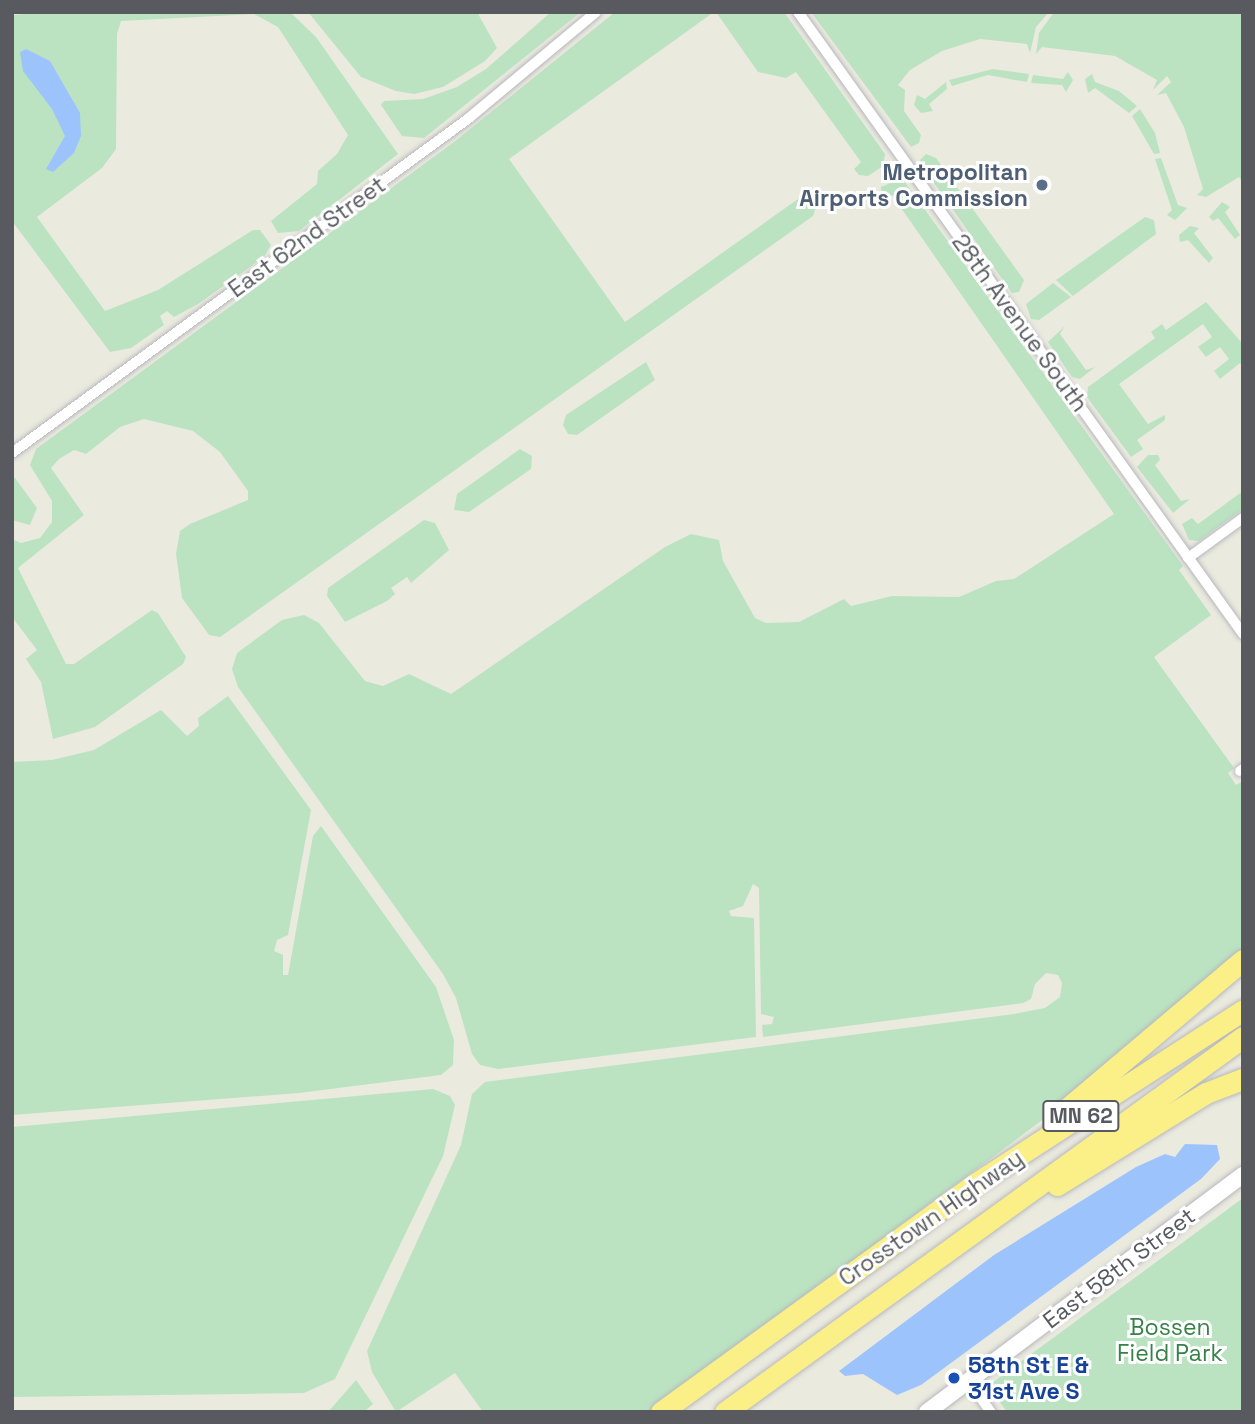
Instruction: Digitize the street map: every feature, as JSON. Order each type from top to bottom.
[{"type":"highway","points":[[976,1183],[1243,960]]},
{"type":"highway","name":"Crosstown Highway","points":[[661,1412],[976,1183],[1243,1010]]},
{"type":"highway","name":"Crosstown Highway","points":[[725,1412],[1243,1037]]},
{"type":"highway","points":[[984,1222],[1020,1208],[1206,1093],[1243,1079]]},
{"type":"highway","points":[[743,1412],[839,1329]]},
{"type":"street","name":"East 62nd Street","points":[[12,453],[469,118],[596,12]]},
{"type":"street","name":"28th Avenue South","points":[[798,12],[1243,634]]},
{"type":"street","points":[[1188,558],[1243,518]]},
{"type":"street","name":"East 58th Street","points":[[927,1412],[1243,1175]]},
{"type":"street","points":[[970,1381],[991,1412]]},
{"type":"green space","points":[[48,12],[290,12],[316,37],[398,154],[299,231],[278,233],[271,221],[317,184],[318,171],[337,154],[348,135],[278,27],[254,14],[121,21],[117,34],[116,149],[102,168],[37,217],[105,311],[158,290],[253,230],[260,230],[271,245],[264,257],[198,304],[174,317],[167,311],[160,316],[164,325],[131,348],[110,352],[12,221],[12,15]]},
{"type":"green space","points":[[308,12],[477,12],[497,48],[485,61],[443,87],[414,94],[396,91],[361,77]]},
{"type":"green space","points":[[551,12],[581,12],[424,138],[402,136],[381,105],[384,101],[423,99],[457,87],[486,69]]},
{"type":"green space","points":[[615,12],[714,12],[509,159],[625,322],[805,194],[816,207],[813,216],[220,637],[209,635],[182,598],[176,554],[180,531],[190,524],[248,500],[248,491],[220,452],[193,431],[144,419],[120,427],[86,454],[74,450],[59,459],[51,468],[84,515],[18,568],[66,664],[74,664],[152,610],[158,613],[186,657],[183,664],[95,727],[53,739],[41,682],[26,659],[37,650],[12,617],[12,539],[21,543],[40,538],[52,522],[52,501],[30,465],[36,449],[454,142]]},
{"type":"green space","points":[[716,12],[784,12],[885,154],[883,166],[868,176],[859,175],[854,169],[861,162],[796,72],[786,78],[758,72]]},
{"type":"green space","points":[[811,12],[1049,12],[1036,27],[1030,53],[1027,44],[980,39],[942,51],[910,70],[898,85],[905,90],[904,111],[921,135],[919,143],[911,147]]},
{"type":"green space","points":[[1054,12],[1243,12],[1243,183],[1239,177],[1206,197],[1197,195],[1203,189],[1184,127],[1166,93],[1157,95],[1171,82],[1167,76],[1153,90],[1157,80],[1115,56],[1042,47],[1036,54],[1039,33]]},
{"type":"green space","points":[[993,69],[1029,74],[1027,82],[988,75],[952,86],[949,80]]},
{"type":"green space","points":[[1068,72],[1073,80],[1066,92],[1062,85],[1031,83],[1033,75],[1063,79]]},
{"type":"green space","points":[[1092,74],[1095,82],[1119,91],[1137,106],[1129,113],[1095,88],[1088,93],[1085,79]]},
{"type":"green space","points":[[946,82],[947,89],[929,104],[933,111],[921,113],[914,105],[917,95],[925,99]]},
{"type":"green space","points":[[1140,109],[1155,133],[1160,153],[1154,154],[1132,116]]},
{"type":"green space","points":[[926,154],[936,158],[1024,280],[1019,292],[1012,293],[922,166],[920,160]]},
{"type":"green space","points":[[1161,158],[1178,205],[1187,208],[1175,220],[1167,215],[1172,210],[1155,159]]},
{"type":"green space","points":[[902,178],[1183,566],[1179,570],[1211,615],[1154,657],[1234,768],[1228,773],[1236,785],[1243,781],[1243,952],[1064,1104],[649,1412],[483,1412],[455,1373],[396,1412],[372,1372],[367,1351],[461,1145],[472,1094],[485,1082],[1014,1014],[1045,1008],[1060,997],[1062,983],[1058,975],[1046,973],[1035,984],[1031,999],[1023,1003],[763,1037],[762,1025],[772,1024],[774,1017],[761,1014],[759,888],[753,884],[743,906],[729,911],[731,916],[754,918],[756,1037],[498,1069],[480,1065],[472,1054],[456,998],[443,974],[238,687],[232,669],[237,653],[282,620],[304,615],[319,623],[365,681],[383,686],[409,674],[451,694],[665,547],[691,534],[719,540],[723,561],[755,618],[766,623],[799,622],[844,599],[851,606],[892,596],[959,597],[996,581],[1014,579],[1114,514],[892,195],[882,198],[881,187]]},
{"type":"green space","points":[[1222,202],[1230,207],[1225,212],[1240,235],[1235,239],[1218,218],[1213,221],[1209,217]]},
{"type":"green space","points":[[1145,217],[1154,220],[1156,234],[1073,296],[1056,280]]},
{"type":"green space","points":[[1190,226],[1199,228],[1194,233],[1213,258],[1209,263],[1188,240],[1180,242],[1179,235]]},
{"type":"green space","points":[[1053,283],[1071,297],[1039,320],[1031,319],[1026,304]]},
{"type":"green space","points":[[1206,302],[1243,344],[1243,366],[1240,363],[1220,379],[1214,371],[1229,359],[1220,347],[1206,357],[1198,347],[1212,337],[1203,324],[1119,384],[1148,424],[1165,415],[1165,420],[1137,440],[1143,449],[1131,457],[1087,397],[1088,387],[1155,338],[1151,332],[1162,324],[1166,330]]},
{"type":"green space","points":[[1065,326],[1060,334],[1086,370],[1095,367],[1080,379],[1072,377],[1048,342]]},
{"type":"green space","points":[[646,362],[655,380],[577,435],[568,434],[563,425],[566,415]]},
{"type":"green space","points":[[520,449],[532,456],[531,469],[469,512],[454,510],[457,494]]},
{"type":"green space","points":[[1148,455],[1158,455],[1160,460],[1155,465],[1181,501],[1190,499],[1173,513],[1137,467]]},
{"type":"green space","points":[[12,474],[37,508],[30,525],[12,520]]},
{"type":"green space","points":[[1243,491],[1243,509],[1199,541],[1189,540],[1182,524],[1192,518],[1198,524]]},
{"type":"green space","points":[[424,520],[435,523],[449,550],[411,583],[407,577],[391,588],[395,594],[387,601],[345,622],[327,596],[328,588]]},
{"type":"green space","points":[[228,696],[311,810],[288,935],[277,940],[274,951],[283,955],[283,975],[288,975],[313,836],[321,826],[436,987],[454,1040],[453,1065],[441,1075],[299,1093],[12,1115],[12,762],[52,760],[94,750],[161,710],[187,736],[199,726],[198,718]]},
{"type":"green space","points":[[433,1089],[450,1096],[455,1105],[443,1156],[335,1379],[304,1393],[12,1397],[12,1127]]},
{"type":"green space","name":"Bossen Field Park","points":[[1243,1198],[1243,1412],[1007,1412],[988,1386]]},
{"type":"green space","points":[[356,1380],[373,1404],[364,1412],[328,1412]]},
{"type":"water","points":[[26,49],[50,61],[80,113],[81,136],[74,153],[53,172],[46,169],[65,136],[52,109],[23,71],[20,52]]},
{"type":"water","points":[[1185,1144],[1217,1145],[1220,1159],[1201,1179],[921,1385],[897,1395],[863,1374],[845,1376],[839,1371],[994,1255],[1136,1167],[1165,1154],[1175,1157]]},
{"type":"place","name":"Metropolitan Airports Commission","points":[[1042,185]]},
{"type":"place","name":"58th St E & 31st Ave S","points":[[954,1378]]}]
